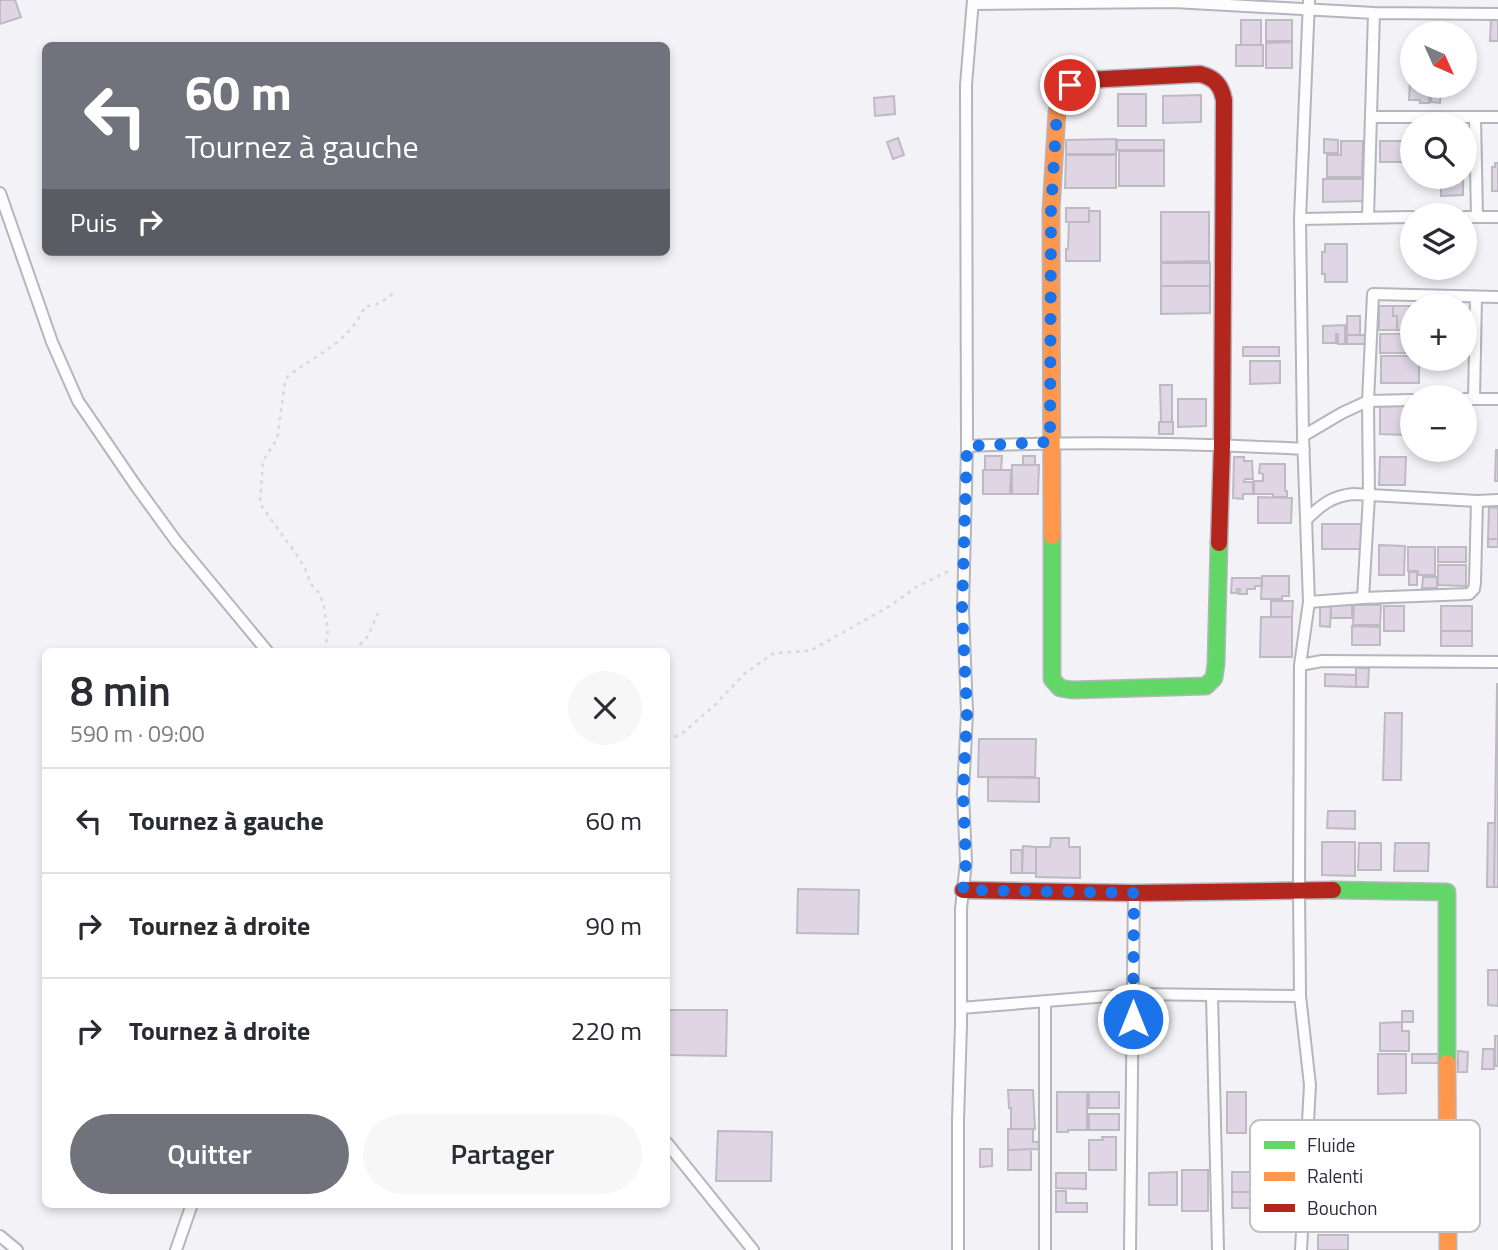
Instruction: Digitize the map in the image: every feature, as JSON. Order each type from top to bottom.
[{"type":"street","points":[[958,1250],[961,909],[966,862],[963,794],[967,713],[962,610],[967,446],[967,85],[974,2],[1309,4],[1374,13],[1498,13]]},
{"type":"street","points":[[1308,1120],[1310,1085],[1300,996],[1299,890],[1300,665],[1309,602],[1300,219],[1309,4]]},
{"type":"street","points":[[1368,217],[1374,13]]},
{"type":"street","points":[[1200,74],[1213,77],[1222,87],[1224,100],[1222,445],[1216,664],[1214,678],[1206,686],[1072,690],[1060,688],[1052,678],[1050,442],[1051,210],[1057,111],[1063,94],[1070,85],[1086,80],[1200,74]]},
{"type":"street","points":[[1372,117],[1400,117]]},
{"type":"street","points":[[1477,117],[1498,117]]},
{"type":"street","points":[[0,193],[52,342],[78,401],[176,541],[265,648]]},
{"type":"street","points":[[1300,219],[1400,217]]},
{"type":"street","points":[[1477,217],[1498,217]]},
{"type":"street","points":[[1363,598],[1369,496],[1368,401],[1373,294],[1400,295]]},
{"type":"street","points":[[1477,297],[1498,297]]},
{"type":"street","points":[[1477,399],[1498,399]]},
{"type":"street","points":[[1303,436],[1368,401],[1400,400]]},
{"type":"street","points":[[967,446],[1050,442],[1304,449]]},
{"type":"street","points":[[1306,520],[1320,506],[1340,495],[1498,500]]},
{"type":"street","points":[[1309,602],[1469,594],[1475,583],[1477,501]]},
{"type":"street","points":[[1300,665],[1322,661],[1498,662]]},
{"type":"street","points":[[963,890],[1134,893],[1299,890],[1447,892],[1448,1120]]},
{"type":"street","points":[[1130,1250],[1134,893]]},
{"type":"street","points":[[961,1008],[1133,994],[1300,996]]},
{"type":"street","points":[[1213,995],[1217,1250]]},
{"type":"street","points":[[1045,1002],[1045,1250]]},
{"type":"street","points":[[670,1147],[753,1250]]},
{"type":"street","points":[[176,1250],[191,1208]]},
{"type":"street","points":[[1301,1250],[1302,1232]]},
{"type":"street","points":[[1448,1232],[1448,1250]]},
{"type":"street","points":[[0,1236],[17,1250]]},
{"type":"path","points":[[325,648],[328,630],[324,601],[311,584],[294,551],[260,504],[263,461],[276,439],[288,376],[340,341],[358,321],[365,306],[372,307],[394,293]]},
{"type":"path","points":[[670,739],[684,732],[716,704],[745,673],[774,653],[810,651],[890,606],[916,587],[964,564]]},
{"type":"path","points":[[357,648],[368,636],[378,613]]},
{"type":"building","points":[[0,0],[15,0],[21,17],[0,24]]},
{"type":"building","points":[[1241,20],[1261,20],[1261,45],[1241,45]]},
{"type":"building","points":[[1266,20],[1292,20],[1292,41],[1266,41]]},
{"type":"building","points":[[1491,20],[1498,20],[1498,41],[1490,41]]},
{"type":"building","points":[[1292,42],[1292,68],[1266,68],[1266,43]]},
{"type":"building","points":[[1236,45],[1263,45],[1263,66],[1236,66]]},
{"type":"building","points":[[1118,94],[1146,94],[1146,126],[1118,126]]},
{"type":"building","points":[[1201,95],[1201,122],[1163,123],[1163,96]]},
{"type":"building","points":[[894,96],[895,114],[875,116],[874,98]]},
{"type":"building","points":[[1409,98],[1429,98],[1429,103]]},
{"type":"building","points":[[1431,98],[1440,98],[1440,103],[1431,102]]},
{"type":"building","points":[[898,138],[904,155],[893,159],[887,142]]},
{"type":"building","points":[[1116,139],[1116,154],[1066,154],[1066,140]]},
{"type":"building","points":[[1324,139],[1338,140],[1338,153],[1324,153]]},
{"type":"building","points":[[1117,140],[1164,140],[1164,150],[1117,150]]},
{"type":"building","points":[[1341,141],[1363,141],[1362,177],[1327,177],[1327,155],[1341,155]]},
{"type":"building","points":[[1380,141],[1400,141],[1400,162],[1380,162]]},
{"type":"building","points":[[1119,151],[1164,151],[1164,186],[1119,186]]},
{"type":"building","points":[[1066,155],[1116,155],[1116,188],[1065,188]]},
{"type":"building","points":[[1495,163],[1498,163],[1498,191],[1492,191],[1492,167],[1495,167]]},
{"type":"building","points":[[1323,179],[1364,179],[1364,201],[1323,202]]},
{"type":"building","points":[[1441,189],[1463,189],[1463,195],[1441,196]]},
{"type":"building","points":[[1066,208],[1089,208],[1089,222],[1066,222]]},
{"type":"building","points":[[1089,211],[1100,211],[1100,261],[1066,261],[1069,222],[1089,222]]},
{"type":"building","points":[[1161,212],[1209,212],[1209,261],[1161,262]]},
{"type":"building","points":[[1325,244],[1347,244],[1347,282],[1325,282],[1325,274],[1322,274],[1322,252],[1325,252]]},
{"type":"building","points":[[1161,263],[1210,263],[1210,286],[1161,286]]},
{"type":"building","points":[[1161,286],[1210,286],[1210,313],[1161,314]]},
{"type":"building","points":[[1379,306],[1393,306],[1393,316],[1397,316],[1397,330],[1379,330]]},
{"type":"building","points":[[1393,306],[1400,306],[1400,330],[1397,330],[1397,316],[1393,316]]},
{"type":"building","points":[[1347,316],[1360,316],[1360,335],[1347,335]]},
{"type":"building","points":[[1345,325],[1345,344],[1338,344],[1338,334],[1336,343],[1323,343],[1323,326]]},
{"type":"building","points":[[1380,334],[1400,334],[1400,353],[1380,353]]},
{"type":"building","points":[[1347,335],[1366,335],[1366,344],[1347,344]]},
{"type":"building","points":[[1243,347],[1279,347],[1279,356],[1243,356]]},
{"type":"building","points":[[1381,356],[1400,356],[1400,371],[1419,371],[1419,383],[1381,383]]},
{"type":"building","points":[[1250,361],[1280,361],[1280,383],[1250,384]]},
{"type":"building","points":[[1160,385],[1172,385],[1172,422],[1161,422]]},
{"type":"building","points":[[1178,399],[1206,399],[1206,426],[1178,427]]},
{"type":"building","points":[[1380,404],[1400,405],[1400,435],[1380,434]]},
{"type":"building","points":[[1159,422],[1173,422],[1173,434],[1159,434]]},
{"type":"building","points":[[1498,450],[1498,481],[1495,481]]},
{"type":"building","points":[[985,456],[1002,456],[1001,470],[985,470]]},
{"type":"building","points":[[1023,456],[1035,456],[1035,465],[1023,465]]},
{"type":"building","points":[[1234,457],[1244,457],[1244,461],[1252,461],[1253,479],[1245,479],[1244,482],[1253,482],[1253,494],[1243,494],[1243,499],[1233,498]]},
{"type":"building","points":[[1380,457],[1400,457],[1400,462],[1406,462],[1405,485],[1379,485]]},
{"type":"building","points":[[1260,464],[1285,464],[1287,497],[1254,494],[1254,481],[1263,481],[1263,474],[1259,473]]},
{"type":"building","points":[[1012,465],[1039,465],[1038,494],[1012,494]]},
{"type":"building","points":[[983,470],[1011,470],[1010,494],[983,494]]},
{"type":"building","points":[[1258,497],[1292,498],[1291,523],[1258,523]]},
{"type":"building","points":[[1489,507],[1498,508],[1498,539],[1488,539]]},
{"type":"building","points":[[1322,524],[1363,524],[1363,549],[1322,549]]},
{"type":"building","points":[[1488,539],[1498,539],[1498,547],[1488,547]]},
{"type":"building","points":[[1379,545],[1405,546],[1404,575],[1379,575]]},
{"type":"building","points":[[1408,547],[1435,547],[1435,575],[1418,575],[1418,571],[1408,571]]},
{"type":"building","points":[[1438,547],[1466,547],[1466,562],[1438,562]]},
{"type":"building","points":[[1438,565],[1466,565],[1466,586],[1438,585]]},
{"type":"building","points":[[1409,572],[1417,572],[1417,585],[1409,585]]},
{"type":"building","points":[[1262,576],[1289,576],[1289,596],[1282,596],[1282,599],[1261,599]]},
{"type":"building","points":[[1423,577],[1437,577],[1437,588],[1422,588]]},
{"type":"building","points":[[1232,578],[1262,578],[1262,586],[1247,589],[1247,594],[1239,594],[1240,589],[1237,589],[1237,593],[1231,593]]},
{"type":"building","points":[[1271,601],[1293,601],[1292,617],[1271,617]]},
{"type":"building","points":[[1320,604],[1331,604],[1330,627],[1320,626]]},
{"type":"building","points":[[1331,604],[1352,605],[1352,618],[1331,618]]},
{"type":"building","points":[[1354,605],[1381,605],[1380,625],[1353,625]]},
{"type":"building","points":[[1384,606],[1404,606],[1404,631],[1384,631]]},
{"type":"building","points":[[1441,606],[1472,606],[1472,631],[1441,631]]},
{"type":"building","points":[[1261,617],[1292,617],[1292,657],[1260,657]]},
{"type":"building","points":[[1352,626],[1380,627],[1380,645],[1352,645]]},
{"type":"building","points":[[1441,631],[1472,631],[1472,646],[1441,646]]},
{"type":"building","points":[[1356,668],[1369,668],[1368,687],[1356,687]]},
{"type":"building","points":[[1325,674],[1356,675],[1356,687],[1325,686]]},
{"type":"building","points":[[1497,684],[1498,887],[1494,887]]},
{"type":"building","points":[[1385,713],[1402,713],[1401,780],[1383,780]]},
{"type":"building","points":[[979,739],[1036,739],[1035,777],[978,777]]},
{"type":"building","points":[[988,777],[1039,778],[1039,802],[988,801]]},
{"type":"building","points":[[1328,811],[1355,811],[1355,829],[1327,828]]},
{"type":"building","points":[[1488,823],[1495,823],[1494,887],[1487,887]]},
{"type":"building","points":[[1051,838],[1069,838],[1069,847],[1080,847],[1080,878],[1036,877],[1036,847],[1050,847]]},
{"type":"building","points":[[1322,842],[1355,842],[1355,876],[1322,875]]},
{"type":"building","points":[[1359,843],[1381,843],[1381,870],[1358,870]]},
{"type":"building","points":[[1395,843],[1429,843],[1428,871],[1394,871]]},
{"type":"building","points":[[1023,846],[1036,847],[1036,873],[1022,873]]},
{"type":"building","points":[[1011,850],[1022,850],[1022,873],[1011,873]]},
{"type":"building","points":[[798,889],[859,890],[858,934],[797,933]]},
{"type":"building","points":[[1488,970],[1498,970],[1498,1006],[1488,1005]]},
{"type":"building","points":[[670,1010],[727,1010],[726,1056],[670,1055]]},
{"type":"building","points":[[1402,1011],[1413,1011],[1413,1022],[1402,1022]]},
{"type":"building","points":[[1402,1022],[1402,1031],[1409,1031],[1409,1051],[1380,1051],[1380,1023]]},
{"type":"building","points":[[1495,1036],[1498,1036],[1498,1066],[1495,1066]]},
{"type":"building","points":[[1483,1049],[1494,1049],[1494,1069],[1482,1069]]},
{"type":"building","points":[[1458,1051],[1468,1052],[1467,1072],[1458,1072]]},
{"type":"building","points":[[1378,1054],[1406,1054],[1406,1093],[1378,1094]]},
{"type":"building","points":[[1412,1054],[1441,1054],[1441,1063],[1412,1063]]},
{"type":"building","points":[[1008,1090],[1033,1090],[1035,1129],[1011,1129]]},
{"type":"building","points":[[1057,1092],[1087,1092],[1087,1130],[1057,1132]]},
{"type":"building","points":[[1089,1092],[1119,1092],[1119,1108],[1089,1108]]},
{"type":"building","points":[[1227,1092],[1246,1092],[1246,1133],[1227,1133]]},
{"type":"building","points":[[1089,1114],[1119,1114],[1119,1130],[1089,1130]]},
{"type":"building","points":[[1008,1129],[1033,1129],[1033,1142],[1039,1142],[1039,1149],[1008,1150]]},
{"type":"building","points":[[718,1131],[772,1132],[771,1181],[716,1181]]},
{"type":"building","points":[[1102,1137],[1116,1137],[1116,1170],[1089,1170],[1089,1140],[1103,1140]]},
{"type":"building","points":[[980,1149],[992,1149],[992,1166],[980,1167]]},
{"type":"building","points":[[1031,1149],[1031,1170],[1008,1170],[1008,1150]]},
{"type":"building","points":[[1182,1170],[1208,1170],[1208,1211],[1182,1211]]},
{"type":"building","points":[[1177,1172],[1177,1205],[1149,1205],[1149,1173]]},
{"type":"building","points":[[1232,1172],[1250,1172],[1250,1192],[1232,1192]]},
{"type":"building","points":[[1056,1173],[1086,1173],[1086,1189],[1056,1188]]},
{"type":"building","points":[[1056,1191],[1066,1191],[1066,1203],[1087,1203],[1087,1212],[1056,1212]]},
{"type":"building","points":[[1232,1192],[1250,1192],[1250,1208],[1232,1208]]},
{"type":"building","points":[[1318,1235],[1348,1235],[1348,1250],[1318,1250]]},
{"type":"traffic: fast","points":[[1052,536],[1052,679],[1060,688],[1072,690],[1206,686],[1214,678],[1216,664],[1219,543]]},
{"type":"traffic: fast","points":[[1333,890],[1447,892],[1447,1063]]},
{"type":"traffic: slow","points":[[1052,536],[1051,210],[1057,112],[1060,102]]},
{"type":"traffic: slow","points":[[1447,1063],[1447,1120]]},
{"type":"traffic: slow","points":[[1448,1232],[1448,1250]]},
{"type":"traffic: jam","points":[[1200,74],[1217,83],[1224,100],[1219,543]]},
{"type":"traffic: jam","points":[[1060,102],[1070,87],[1086,80],[1200,74]]},
{"type":"traffic: jam","points":[[963,890],[1134,893],[1333,890]]},
{"type":"route","points":[[1070,85],[1063,94],[1057,111],[1051,210],[1050,442],[967,446],[962,610],[967,713],[963,794],[966,862],[963,890],[1134,893],[1133,1019]]}]
